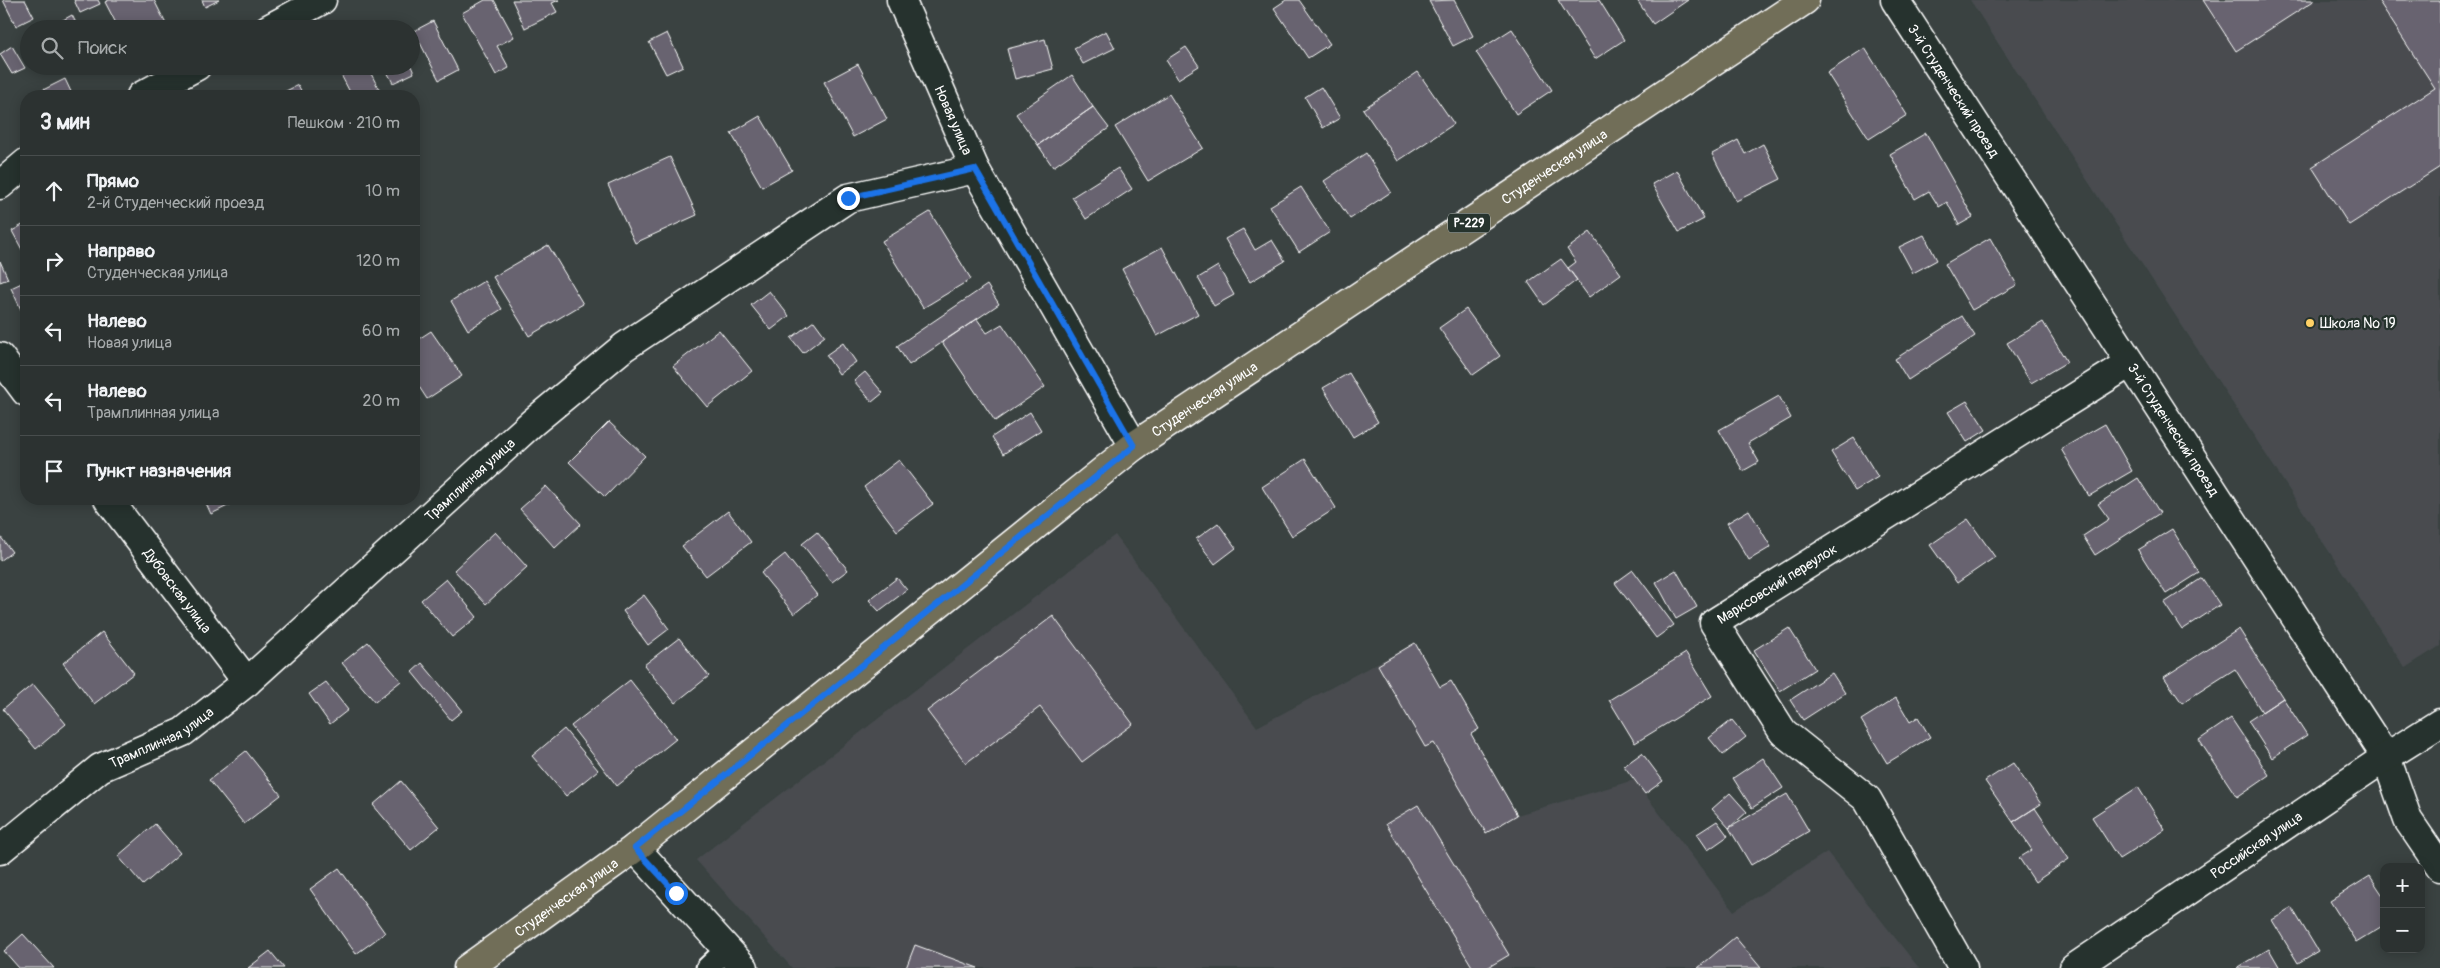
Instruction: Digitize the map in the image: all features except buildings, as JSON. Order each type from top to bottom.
[{"type":"main road","name":"Студенческая улица","points":[[468,968],[635,848],[1134,446],[1805,0]]},
{"type":"street","points":[[285,20],[322,0]]},
{"type":"street","name":"Новая улица","points":[[901,0],[975,169],[1134,446]]},
{"type":"street","name":"3-й Студенческий проезд","points":[[1895,0],[2386,757],[2408,820],[2440,867]]},
{"type":"street","points":[[152,90],[180,75]]},
{"type":"street","points":[[0,185],[20,168]]},
{"type":"street","name":"Трамплинная улица","points":[[0,850],[100,768],[184,732],[247,682],[532,423],[624,348],[848,198],[975,169]]},
{"type":"street","points":[[0,357],[20,384]]},
{"type":"street","name":"Марксовский переулок","points":[[1963,968],[1867,799],[1783,732],[1714,623],[2130,363]]},
{"type":"street","name":"Дубовская улица","points":[[113,505],[247,682]]},
{"type":"street","name":"Российская улица","points":[[2074,968],[2386,757],[2440,723]]},
{"type":"street","points":[[635,848],[736,958]]},
{"type":"lane","points":[[707,968],[736,958]]},
{"type":"shaded area","name":"Школа № 19","points":[[1970,0],[2440,0],[2440,646],[2405,668]]},
{"type":"shaded area","points":[[1115,535],[1257,727],[1415,643],[1440,686],[1451,681],[1479,729],[1471,735],[1517,815],[1634,780],[1734,911],[1827,852],[1919,968],[792,968],[696,860]]},
{"type":"place","name":"Школа № 19","points":[[2310,323]]},
{"type":"route","points":[[676,893],[635,848],[1134,446],[975,169],[848,198]]}]
